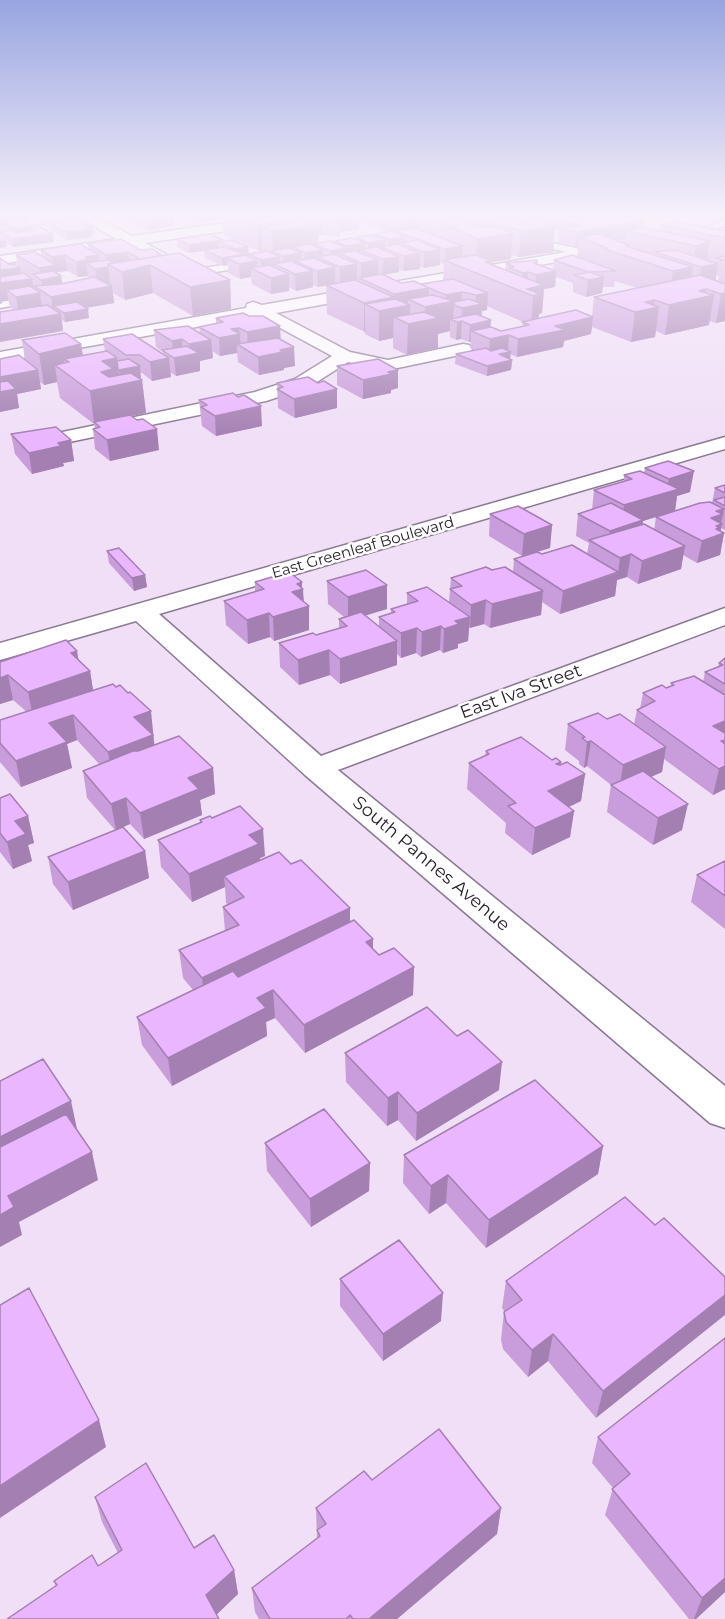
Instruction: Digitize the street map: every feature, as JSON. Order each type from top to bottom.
[{"type":"street","points":[[0,357],[376,290]]},
{"type":"street","points":[[239,299],[345,356],[388,365],[463,349]]},
{"type":"street","points":[[55,440],[260,397],[302,383],[345,356]]},
{"type":"street","name":"East Greenleaf Boulevard","points":[[0,652],[725,443]]},
{"type":"street","name":"South Pannes Avenue","points":[[141,612],[316,768],[725,1111]]},
{"type":"street","name":"East Iva Street","points":[[316,768],[725,616]]},
{"type":"lane","points":[[0,305],[56,296]]},
{"type":"building","points":[[7,290],[35,290],[40,293],[16,297]]},
{"type":"building","points":[[39,290],[92,290],[51,297]]},
{"type":"building","points":[[336,290],[377,290],[394,297],[364,303]]},
{"type":"building","points":[[384,290],[420,290],[394,294]]},
{"type":"building","points":[[434,290],[479,290],[488,293],[476,295],[462,292],[446,295]]},
{"type":"building","points":[[517,290],[528,290],[540,294],[533,296]]},
{"type":"building","points":[[630,290],[704,290],[699,291],[714,295],[669,305],[655,300],[645,302],[659,307],[635,312],[594,297]]},
{"type":"building","points":[[708,290],[725,290],[725,293]]},
{"type":"building","points":[[432,295],[454,301],[425,307],[408,299]]},
{"type":"building","points":[[395,299],[410,305],[379,311],[365,304]]},
{"type":"building","points":[[469,299],[482,304],[462,308],[454,305],[454,302]]},
{"type":"building","points":[[77,302],[88,309],[64,313],[53,306]]},
{"type":"building","points":[[47,305],[61,314],[0,324],[0,312]]},
{"type":"building","points":[[576,310],[593,317],[555,326],[565,330],[518,339],[509,335],[490,339],[471,331],[491,327],[501,331],[529,325],[522,322]]},
{"type":"building","points":[[424,312],[439,318],[408,324],[394,317]]},
{"type":"building","points":[[243,313],[249,316],[263,316],[280,326],[247,332],[239,328],[231,329],[240,334],[219,338],[199,327],[223,322],[216,318]]},
{"type":"building","points":[[476,314],[491,320],[470,325],[450,319]]},
{"type":"building","points":[[188,326],[211,340],[189,344],[182,339],[172,341],[154,330]]},
{"type":"building","points":[[65,333],[81,344],[39,354],[22,340]]},
{"type":"building","points":[[132,334],[169,358],[150,362],[140,355],[126,355],[103,339]]},
{"type":"building","points":[[278,338],[294,347],[280,350],[283,352],[258,357],[237,344]]},
{"type":"building","points":[[187,346],[199,353],[174,358],[162,350]]},
{"type":"building","points":[[486,348],[491,351],[502,348],[511,352],[499,354],[512,360],[487,366],[456,354]]},
{"type":"building","points":[[107,351],[117,358],[102,361],[113,369],[101,372],[109,377],[131,373],[142,380],[90,391],[55,365],[69,362],[64,359]]},
{"type":"building","points":[[19,355],[38,370],[0,377],[0,359]]},
{"type":"building","points":[[129,359],[140,366],[118,369],[117,361]]},
{"type":"building","points":[[378,359],[398,370],[388,372],[392,374],[363,380],[337,366]]},
{"type":"building","points":[[308,377],[318,383],[324,381],[337,389],[294,399],[277,389],[283,387],[277,383]]},
{"type":"building","points":[[8,381],[16,389],[0,392],[0,382]]},
{"type":"building","points":[[233,393],[238,397],[244,395],[261,406],[215,416],[201,407],[207,405],[199,400]]},
{"type":"building","points":[[130,415],[137,420],[143,419],[157,429],[107,440],[93,429],[100,427],[94,422]]},
{"type":"building","points":[[56,427],[71,440],[58,443],[61,446],[29,453],[11,434]]},
{"type":"building","points":[[668,461],[694,471],[669,479],[645,468]]},
{"type":"building","points":[[640,471],[679,489],[624,505],[594,490],[632,479],[624,475]]},
{"type":"building","points":[[725,485],[725,493],[715,488]]},
{"type":"building","points":[[725,497],[725,506],[714,500]]},
{"type":"building","points":[[710,502],[724,509],[716,511],[723,514],[711,518],[722,524],[716,526],[719,527],[716,529],[724,533],[702,541],[656,517],[700,503]]},
{"type":"building","points":[[611,503],[643,520],[610,531],[578,514]]},
{"type":"building","points":[[518,506],[552,525],[524,534],[490,514]]},
{"type":"building","points":[[644,524],[685,546],[642,561],[631,554],[620,558],[589,540]]},
{"type":"building","points":[[572,545],[618,572],[563,591],[514,559],[537,552],[542,554]]},
{"type":"building","points":[[119,548],[145,575],[132,578],[107,551]]},
{"type":"building","points":[[486,567],[492,570],[505,567],[543,591],[492,604],[486,600],[471,605],[450,589],[462,586],[451,578]]},
{"type":"building","points":[[366,570],[387,585],[348,597],[327,581]]},
{"type":"building","points":[[289,572],[302,582],[297,584],[303,589],[292,592],[309,606],[273,617],[269,613],[247,620],[224,601],[264,589],[255,582]]},
{"type":"building","points":[[427,587],[470,617],[455,621],[459,624],[444,629],[441,626],[422,632],[417,628],[401,633],[379,617],[395,612],[391,609],[418,601],[407,593]]},
{"type":"building","points":[[361,612],[397,641],[340,659],[329,650],[298,660],[279,643],[347,626],[339,619]]},
{"type":"building","points":[[66,640],[77,651],[71,653],[90,671],[28,692],[8,675],[0,678],[0,662]]},
{"type":"building","points":[[725,658],[725,684],[705,672],[723,665],[719,663]]},
{"type":"building","points":[[694,676],[725,695],[725,721],[713,726],[725,733],[725,740],[721,741],[725,744],[725,766],[719,769],[637,710],[655,701],[643,693],[662,685],[666,688],[674,685],[671,683]]},
{"type":"building","points":[[113,684],[116,687],[120,685],[128,693],[130,692],[151,711],[134,717],[153,735],[108,752],[73,715],[49,723],[67,742],[16,761],[0,743],[0,720]]},
{"type":"building","points":[[598,713],[607,719],[620,714],[666,747],[623,765],[591,741],[587,742],[582,738],[585,737],[568,724]]},
{"type":"building","points":[[179,736],[213,768],[188,778],[199,789],[140,813],[126,798],[111,804],[83,771],[133,751]]},
{"type":"building","points":[[521,737],[552,760],[556,758],[561,762],[556,764],[567,762],[585,774],[548,791],[574,811],[535,828],[508,806],[516,803],[469,763],[489,754],[486,751]]},
{"type":"building","points":[[643,771],[688,804],[658,818],[611,785]]},
{"type":"building","points":[[10,794],[28,816],[15,821],[26,834],[7,842],[0,833],[0,798]]},
{"type":"building","points":[[240,806],[263,829],[249,835],[259,844],[189,874],[158,840],[202,822],[200,820],[210,816],[212,818]]},
{"type":"building","points":[[123,827],[145,851],[68,882],[48,857]]},
{"type":"building","points":[[279,852],[291,864],[301,860],[350,908],[202,978],[179,950],[239,925],[223,907],[244,897],[224,876]]},
{"type":"building","points":[[725,861],[725,896],[697,875]]},
{"type":"building","points":[[354,920],[373,939],[366,942],[379,955],[394,948],[414,967],[304,1025],[273,990],[257,998],[266,1008],[168,1058],[137,1017],[233,971],[238,977]]},
{"type":"building","points":[[427,1007],[457,1036],[468,1030],[502,1062],[417,1113],[398,1092],[388,1098],[345,1053]]},
{"type":"building","points":[[43,1059],[71,1101],[0,1137],[0,1081]]},
{"type":"building","points":[[535,1080],[603,1146],[489,1220],[448,1175],[431,1186],[404,1155]]},
{"type":"building","points":[[324,1109],[370,1163],[310,1199],[265,1143]]},
{"type":"building","points":[[66,1114],[92,1152],[8,1196],[14,1207],[0,1215],[0,1147]]},
{"type":"building","points":[[625,1197],[655,1225],[664,1218],[725,1277],[725,1295],[603,1391],[553,1334],[532,1350],[506,1322],[504,1312],[522,1300],[506,1281]]},
{"type":"building","points":[[399,1240],[443,1293],[383,1334],[340,1279]]},
{"type":"building","points":[[29,1288],[99,1420],[0,1486],[0,1305]]},
{"type":"building","points":[[725,1338],[725,1578],[702,1598],[612,1489],[630,1474],[598,1437]]},
{"type":"building","points":[[439,1429],[501,1508],[369,1619],[353,1619],[350,1615],[346,1619],[270,1619],[252,1588],[320,1536],[317,1530],[326,1524],[316,1508],[364,1471],[372,1480]]},
{"type":"building","points":[[146,1463],[194,1548],[214,1535],[234,1570],[206,1595],[219,1619],[7,1619],[57,1585],[54,1581],[92,1555],[98,1566],[122,1550],[95,1497]]}]
